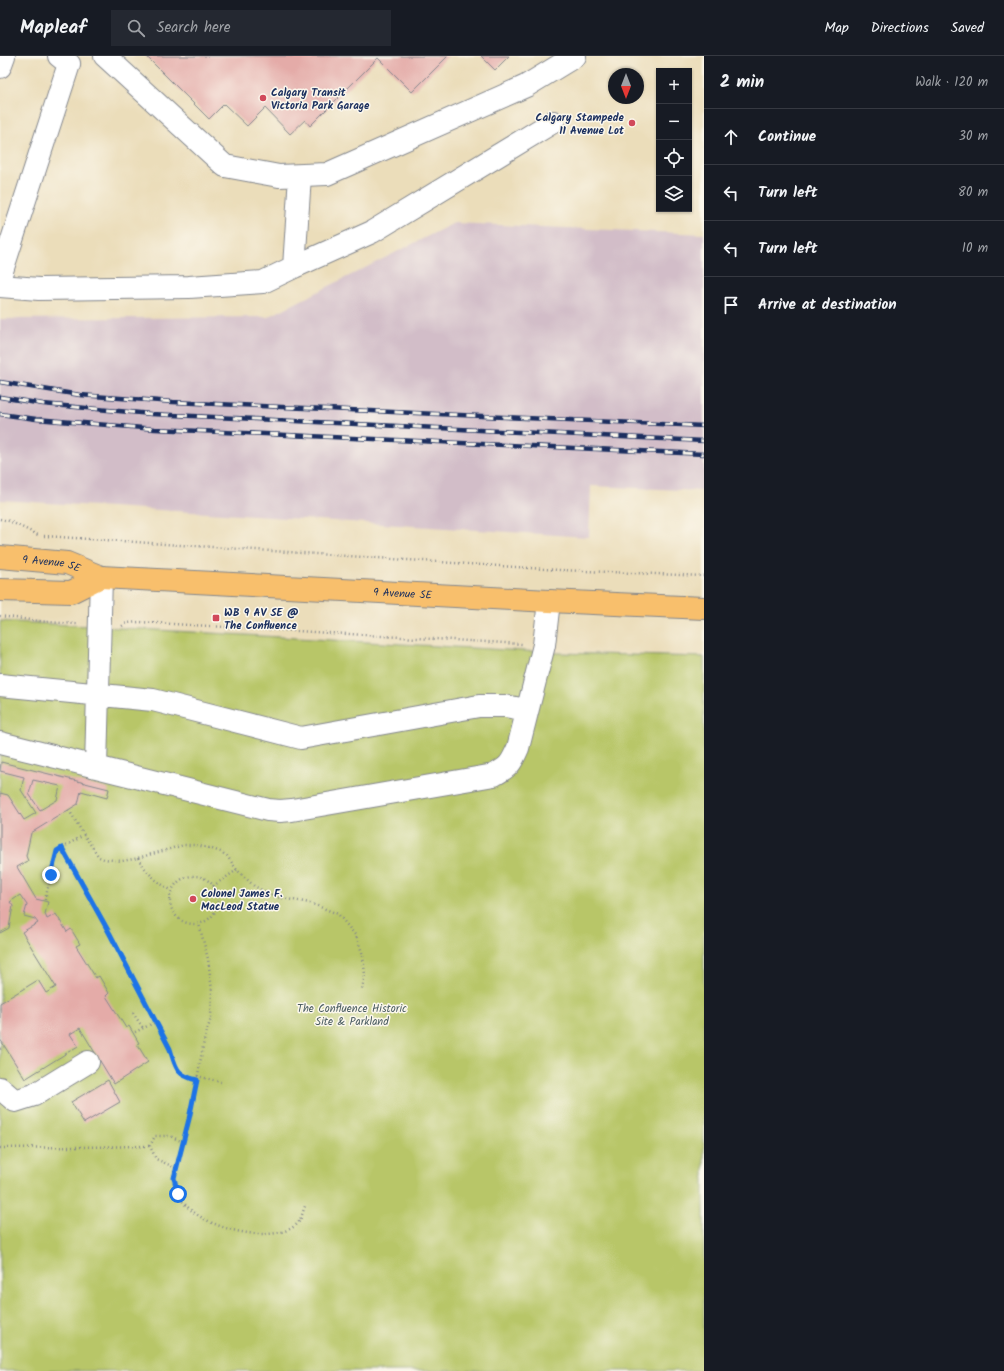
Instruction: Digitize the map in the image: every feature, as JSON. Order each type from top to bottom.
[{"type":"main road","name":"9 Avenue SE","points":[[0,557],[68,563],[101,577],[704,608]]},
{"type":"main road","name":"9 Avenue SE","points":[[0,590],[70,592],[101,577]]},
{"type":"lane","points":[[0,67],[4,56]]},
{"type":"lane","points":[[0,277],[69,64],[59,56]]},
{"type":"lane","points":[[105,56],[225,166],[278,176],[327,174],[526,86],[575,56]]},
{"type":"lane","points":[[0,286],[39,289],[189,287],[263,282],[372,232],[553,122]]},
{"type":"lane","points":[[294,267],[300,176]]},
{"type":"lane","points":[[96,766],[101,577]]},
{"type":"lane","points":[[0,743],[268,810],[280,811],[494,775],[511,763],[518,748],[544,645],[549,601]]},
{"type":"lane","points":[[0,685],[153,700],[301,738],[479,706],[505,706],[527,710]]},
{"type":"lane","points":[[5,1100],[34,1095],[88,1062]]},
{"type":"path","points":[[0,519],[9,521],[40,536]]},
{"type":"path","points":[[29,535],[560,570],[704,576]]},
{"type":"path","points":[[0,616],[47,622],[100,625],[121,626],[127,623],[140,622],[544,645]]},
{"type":"path","points":[[69,810],[99,857],[104,859],[122,860],[138,858],[184,845],[196,845],[221,852],[227,856],[237,870],[254,886],[276,897],[310,903],[338,914],[356,936],[363,955],[365,975],[362,989]]},
{"type":"path","points":[[45,900],[57,851],[84,835]]},
{"type":"path","points":[[62,848],[110,934],[156,1022],[170,1049],[179,1073],[187,1077],[221,1082]]},
{"type":"path","points":[[138,858],[147,872],[157,882],[171,890]]},
{"type":"path","points":[[213,886],[237,870]]},
{"type":"path","points":[[51,875],[55,881]]},
{"type":"path","points":[[191,876],[199,877],[207,880],[213,886],[217,893],[218,901],[212,916],[206,921],[198,924],[191,924],[184,922],[172,912],[170,905],[171,890],[179,881],[191,876]]},
{"type":"path","points":[[198,924],[208,959],[212,990],[211,1018],[204,1041],[174,1178],[178,1194],[187,1207],[207,1221],[237,1231],[263,1234],[285,1231],[297,1224],[305,1206]]},
{"type":"path","points":[[133,1013],[143,1028]]},
{"type":"path","points":[[135,1032],[156,1022]]},
{"type":"path","points":[[0,1049],[4,1047]]},
{"type":"path","points":[[150,1146],[155,1136],[170,1136],[183,1142]]},
{"type":"path","points":[[0,1148],[150,1146]]},
{"type":"path","points":[[150,1146],[156,1159],[176,1168]]},
{"type":"shaded area","points":[[454,223],[704,234],[704,491],[591,486],[589,537],[0,500],[0,319],[268,317]]},
{"type":"green space","name":"The Confluence Historic Site & Parkland","points":[[0,621],[559,653],[704,657],[704,1371],[0,1371]]},
{"type":"building","name":"Calgary Transit Victoria Park Garage","points":[[146,56],[448,56],[412,92],[378,58],[310,126],[305,120],[290,134],[265,108],[247,126],[224,104],[209,119]]},
{"type":"building","points":[[481,56],[509,56],[495,70]]},
{"type":"building","points":[[1,762],[109,789],[107,798],[81,791],[78,804],[31,833],[26,856],[28,861],[17,867],[36,899],[48,902],[45,914],[47,919],[56,914],[67,932],[71,929],[80,944],[76,946],[96,978],[99,976],[109,993],[106,996],[126,1028],[129,1026],[139,1043],[137,1044],[148,1062],[114,1084],[80,1028],[70,1034],[78,1046],[25,1079],[0,1039],[0,1003],[38,980],[46,993],[56,987],[22,932],[38,923],[35,919],[24,916],[27,905],[20,895],[10,902],[13,906],[9,928],[0,933],[0,793],[8,795],[24,820],[36,813],[21,790],[24,777],[0,771]],"holes":[[[33,780],[60,786],[57,800],[40,810],[29,794]]]},
{"type":"building","points":[[108,1080],[120,1102],[84,1123],[71,1102]]},
{"type":"railway","points":[[0,382],[80,395],[173,402],[704,426]]},
{"type":"railway","points":[[0,397],[43,404],[151,414],[704,441]]},
{"type":"railway","points":[[0,414],[36,419],[155,429],[704,454]]},
{"type":"place","name":"Calgary Transit Victoria Park Garage","points":[[263,98]]},
{"type":"place","name":"Calgary Stampede 11 Avenue Lot","points":[[632,123]]},
{"type":"place","name":"WB 9 AV SE @ The Confluence","points":[[216,618]]},
{"type":"place","name":"Colonel James F. MacLeod Statue","points":[[193,899]]},
{"type":"route","points":[[51,875],[57,851],[62,848],[110,934],[170,1049],[179,1073],[197,1080],[174,1178],[178,1194]]}]
